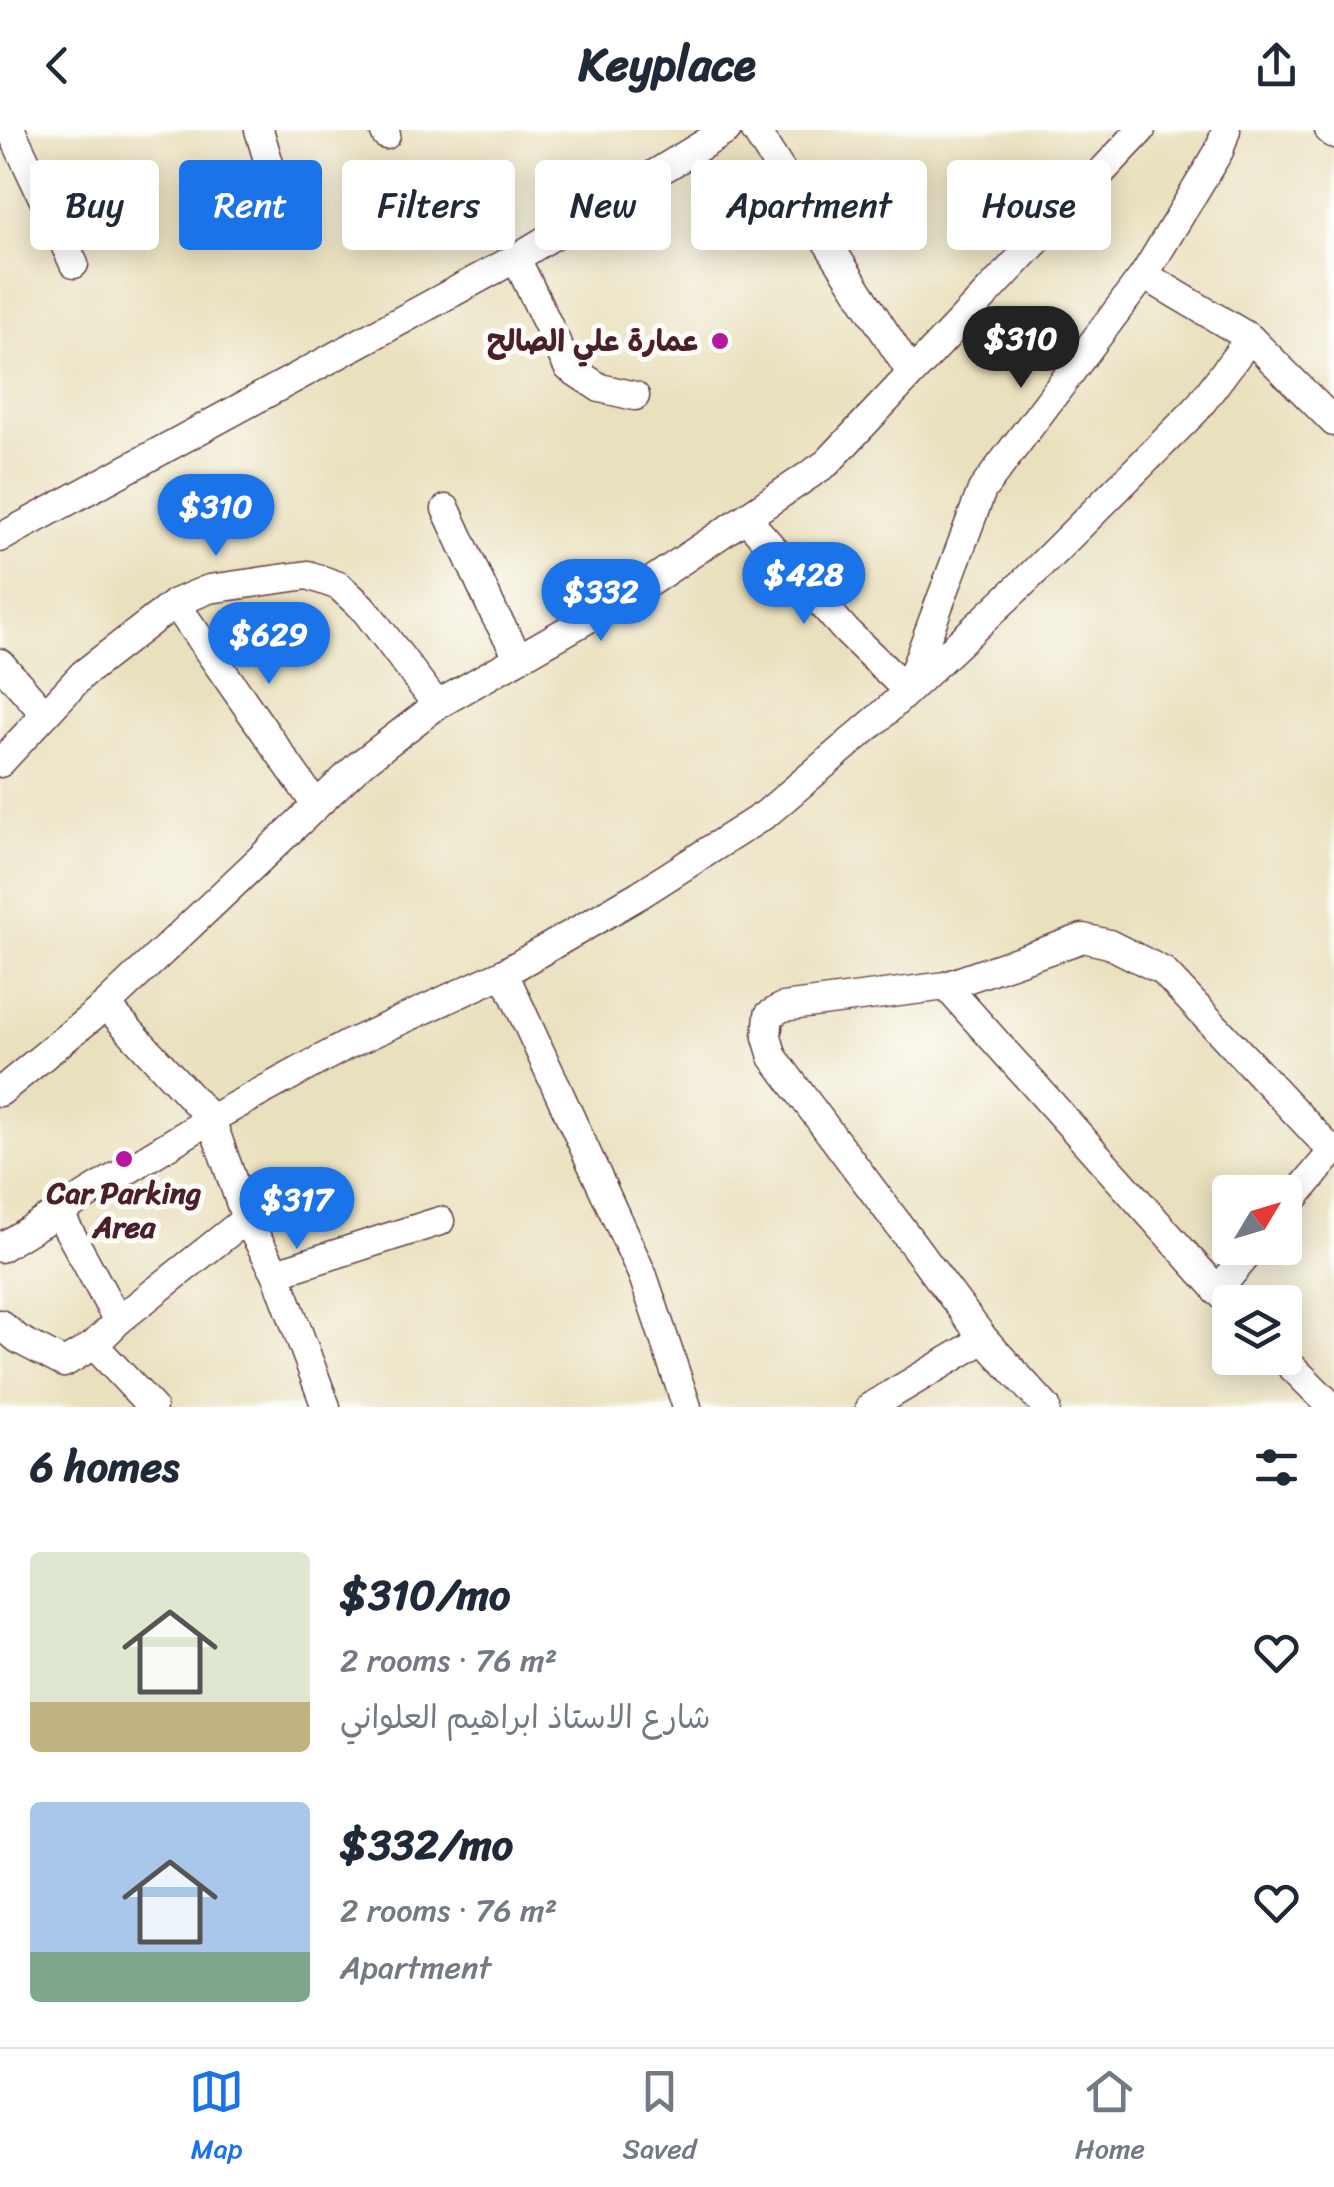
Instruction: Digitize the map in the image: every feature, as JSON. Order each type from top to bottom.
[{"type":"street","points":[[11,130],[74,264]]},
{"type":"street","points":[[259,130],[268,160]]},
{"type":"street","points":[[0,538],[516,258],[727,130]]},
{"type":"street","points":[[756,130],[911,373]]},
{"type":"street","points":[[0,1092],[106,1005],[359,765],[437,706],[638,590],[826,463],[1141,130]]},
{"type":"street","points":[[908,690],[982,490],[1144,275],[1218,151],[1226,130]]},
{"type":"street","points":[[516,258],[568,367],[600,388],[636,396]]},
{"type":"street","points":[[1144,275],[1250,338],[1334,422]]},
{"type":"street","points":[[0,1248],[211,1119],[347,1045],[504,973],[640,895],[766,814],[1025,581],[1196,410],[1250,338]]},
{"type":"street","points":[[446,509],[519,658]]},
{"type":"street","points":[[747,519],[846,632],[908,690]]},
{"type":"street","points":[[0,764],[83,674],[175,603],[209,588],[308,574],[339,586],[365,610],[437,706]]},
{"type":"street","points":[[175,603],[316,805]]},
{"type":"street","points":[[0,663],[45,714]]},
{"type":"street","points":[[1046,1407],[984,1339],[773,1058],[767,1037],[769,1015],[784,1007],[946,986],[1083,938],[1130,953],[1163,971],[1333,1151],[1302,1188]]},
{"type":"street","points":[[504,973],[644,1276],[687,1407]]},
{"type":"street","points":[[946,986],[1213,1285]]},
{"type":"street","points":[[106,1005],[211,1119],[246,1219],[276,1273],[326,1407]]},
{"type":"street","points":[[58,1210],[118,1321]]},
{"type":"street","points":[[0,1324],[32,1348],[64,1363],[94,1345],[118,1321],[246,1219]]},
{"type":"street","points":[[276,1273],[440,1221]]},
{"type":"street","points":[[870,1407],[984,1339]]},
{"type":"street","points":[[94,1345],[152,1407]]},
{"type":"street","points":[[1300,1375],[1332,1407]]},
{"type":"place","name":"عمارة علي الصالح","points":[[720,341]]},
{"type":"place","name":"Car Parking Area","points":[[124,1159]]}]
